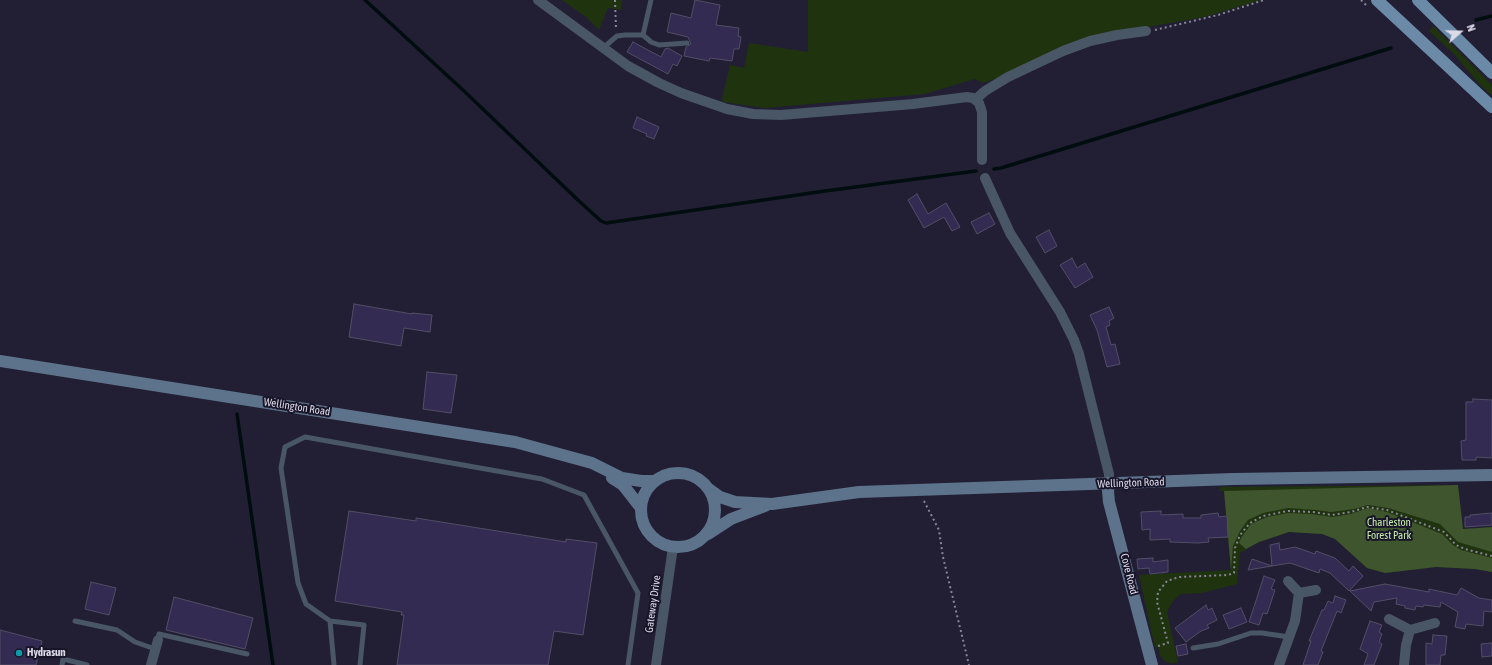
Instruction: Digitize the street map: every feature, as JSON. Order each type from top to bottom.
[{"type":"main road","points":[[1377,0],[1492,107]]},
{"type":"main road","points":[[1418,0],[1492,73]]},
{"type":"street","points":[[538,0],[628,66],[681,94],[727,109],[753,114],[815,114],[967,97],[976,100],[979,103],[982,112],[982,160]]},
{"type":"street","points":[[1384,0],[1395,17]]},
{"type":"street","points":[[976,100],[985,91],[1008,77],[1063,51],[1097,40],[1146,31]]},
{"type":"street","points":[[985,178],[1010,233],[1060,312],[1074,340],[1079,354],[1107,466],[1109,483]]},
{"type":"street","name":"Wellington Road","points":[[0,361],[515,442],[592,463],[622,478],[641,481],[655,481]]},
{"type":"street","name":"Wellington Road","points":[[592,463],[623,485],[641,508]]},
{"type":"street","points":[[684,473],[702,481],[714,498],[716,508],[715,518],[711,528],[705,536],[696,543],[685,547],[673,548],[662,544],[653,538],[646,529],[642,519],[641,508],[643,497],[648,488],[655,481],[669,474],[684,473]]},
{"type":"street","name":"Wellington Road","points":[[709,489],[720,497],[735,502],[772,504],[859,492],[1232,479],[1492,475]]},
{"type":"street","name":"Cove Road","points":[[1109,483],[1108,491],[1110,502],[1152,665]]},
{"type":"street","name":"Wellington Road","points":[[705,536],[731,519],[772,504]]},
{"type":"street","name":"Gateway Drive","points":[[656,665],[673,548]]},
{"type":"street","points":[[1288,581],[1299,593]]},
{"type":"street","points":[[1299,593],[1316,590]]},
{"type":"street","points":[[1279,665],[1295,621],[1299,593]]},
{"type":"street","points":[[1389,619],[1410,630],[1435,624]]},
{"type":"street","points":[[1404,665],[1406,645],[1410,630]]},
{"type":"street","points":[[151,665],[156,645]]},
{"type":"lane","points":[[643,35],[651,0]]},
{"type":"lane","points":[[603,48],[617,36],[625,35],[643,35],[651,42],[659,45],[687,43]]},
{"type":"lane","points":[[360,665],[364,625],[330,621],[306,604],[298,583],[281,468],[285,447],[305,437],[542,479],[584,495],[638,593],[628,665]]},
{"type":"lane","points":[[75,621],[117,630],[135,642],[156,645],[159,634],[246,654]]},
{"type":"lane","points":[[330,621],[334,665]]},
{"type":"lane","points":[[1193,648],[1218,644],[1251,633],[1262,633],[1289,638]]},
{"type":"lane","points":[[62,665],[63,659],[87,665]]},
{"type":"path","points":[[615,0],[617,36]]},
{"type":"path","points":[[1146,31],[1218,16],[1264,0]]},
{"type":"path","points":[[920,490],[925,505],[939,530],[969,665]]},
{"type":"path","points":[[1157,646],[1168,643],[1157,602],[1158,592],[1167,581],[1179,577],[1228,575],[1234,573],[1235,548],[1240,535],[1250,523],[1263,516],[1287,511],[1313,512],[1332,515],[1351,512],[1367,507],[1387,510],[1444,532],[1456,545],[1465,549],[1492,556]]},
{"type":"green space","points":[[562,0],[622,0],[621,10],[608,8],[599,30],[586,17]]},
{"type":"green space","points":[[808,0],[1261,0],[1205,17],[1147,27],[983,83],[975,79],[925,94],[765,108],[723,102],[722,99],[730,65],[744,68],[749,43],[808,52]]},
{"type":"green space","points":[[1433,26],[1492,85],[1492,96],[1480,85],[1454,54],[1429,31]]},
{"type":"green space","name":"Charleston Forest Park","points":[[1458,485],[1463,530],[1492,527],[1492,572],[1475,569],[1436,567],[1385,573],[1367,568],[1335,539],[1322,534],[1289,532],[1259,542],[1240,553],[1237,584],[1202,593],[1181,594],[1173,601],[1167,612],[1178,662],[1173,664],[1166,662],[1160,656],[1158,647],[1155,648],[1139,575],[1231,570],[1224,491],[1219,491],[1220,487]]},
{"type":"green space","points":[[1458,485],[1463,529],[1492,527],[1492,552],[1458,542],[1440,524],[1388,508],[1368,505],[1354,509],[1331,512],[1288,508],[1263,513],[1248,520],[1240,531],[1233,546],[1231,570],[1224,491]]},
{"type":"green space","points":[[1368,508],[1387,512],[1442,534],[1453,545],[1461,550],[1492,558],[1492,572],[1475,569],[1436,567],[1385,573],[1367,568],[1335,539],[1322,534],[1289,532],[1259,542],[1246,549],[1239,543],[1251,524],[1267,517],[1288,513],[1332,517],[1351,514]]},
{"type":"building","points":[[695,0],[720,5],[716,25],[739,28],[738,36],[741,37],[739,49],[734,49],[732,61],[710,58],[709,61],[684,56],[686,47],[691,44],[688,37],[667,32],[671,13],[691,18]]},
{"type":"building","points":[[633,42],[661,57],[665,49],[668,48],[682,56],[677,66],[673,64],[668,74],[627,52]]},
{"type":"building","points":[[637,117],[659,127],[654,139],[633,128]]},
{"type":"building","points":[[917,194],[928,214],[946,203],[960,227],[952,231],[944,217],[924,228],[908,200]]},
{"type":"building","points":[[989,213],[995,224],[977,234],[971,222]]},
{"type":"building","points":[[1049,230],[1057,246],[1045,253],[1036,237]]},
{"type":"building","points":[[1072,258],[1077,268],[1085,263],[1093,277],[1075,288],[1060,265]]},
{"type":"building","points":[[354,304],[412,314],[432,315],[430,332],[404,328],[401,346],[349,337]]},
{"type":"building","points":[[1109,307],[1114,318],[1109,321],[1110,325],[1106,327],[1111,345],[1115,344],[1120,364],[1107,367],[1097,330],[1090,315]]},
{"type":"building","points":[[427,372],[457,375],[451,413],[423,409]]},
{"type":"building","points":[[1473,399],[1492,400],[1492,458],[1476,457],[1476,460],[1462,460],[1461,441],[1466,440],[1466,402],[1473,402]]},
{"type":"building","points":[[349,511],[416,521],[416,518],[566,542],[566,539],[597,543],[583,635],[554,631],[548,665],[397,665],[404,615],[401,615],[402,612],[335,601]]},
{"type":"building","points":[[1161,511],[1161,515],[1183,514],[1183,518],[1201,518],[1201,515],[1218,513],[1219,517],[1227,516],[1228,537],[1208,538],[1209,542],[1198,543],[1170,542],[1170,539],[1150,540],[1150,529],[1142,530],[1141,512]]},
{"type":"building","points":[[1492,513],[1492,525],[1465,527],[1465,517],[1470,517],[1470,515]]},
{"type":"building","points":[[1279,543],[1280,550],[1295,547],[1315,554],[1316,551],[1335,558],[1349,571],[1353,566],[1363,576],[1349,591],[1330,573],[1320,569],[1319,573],[1290,563],[1272,566],[1270,545]]},
{"type":"building","points":[[1153,558],[1153,562],[1168,560],[1168,572],[1150,574],[1149,568],[1138,569],[1137,559]]},
{"type":"building","points":[[1252,559],[1272,566],[1248,570]]},
{"type":"building","points":[[1264,576],[1275,580],[1271,589],[1275,590],[1267,614],[1263,613],[1259,625],[1249,622]]},
{"type":"building","points":[[91,582],[116,588],[109,615],[85,609]]},
{"type":"building","points":[[1385,584],[1429,592],[1429,589],[1457,595],[1461,588],[1479,598],[1492,600],[1492,612],[1484,611],[1483,626],[1466,624],[1465,629],[1455,627],[1458,612],[1441,602],[1440,607],[1424,605],[1423,607],[1416,606],[1415,610],[1396,604],[1397,598],[1374,602],[1371,611],[1350,591]]},
{"type":"building","points":[[1335,596],[1346,600],[1341,613],[1337,611],[1321,651],[1323,652],[1318,665],[1303,665],[1311,641],[1309,641],[1322,610],[1324,610],[1328,601],[1333,603]]},
{"type":"building","points":[[174,597],[253,618],[245,649],[166,630]]},
{"type":"building","points":[[1206,605],[1208,610],[1212,608],[1217,620],[1207,625],[1209,628],[1201,631],[1186,642],[1175,628]]},
{"type":"building","points":[[1241,608],[1247,622],[1229,629],[1223,615]]},
{"type":"building","points":[[1370,621],[1382,625],[1379,632],[1382,634],[1379,642],[1382,644],[1374,665],[1364,665],[1368,654],[1360,649]]},
{"type":"building","name":"Hydrasun","points":[[0,630],[42,641],[36,665],[0,665]]},
{"type":"building","points":[[1433,635],[1447,636],[1445,655],[1441,655],[1440,665],[1426,665],[1426,643],[1432,644]]},
{"type":"building","points":[[1492,643],[1492,656],[1482,657],[1481,644]]},
{"type":"building","points":[[1186,644],[1188,654],[1178,656],[1176,646]]},
{"type":"waterway","points":[[365,0],[463,90],[579,201],[601,221],[606,223],[825,191],[976,171]]},
{"type":"waterway","points":[[1476,20],[1492,16]]},
{"type":"waterway","points":[[994,169],[1391,48]]},
{"type":"waterway","points":[[237,414],[273,665]]},
{"type":"place","name":"Hydrasun","points":[[19,653]]}]
